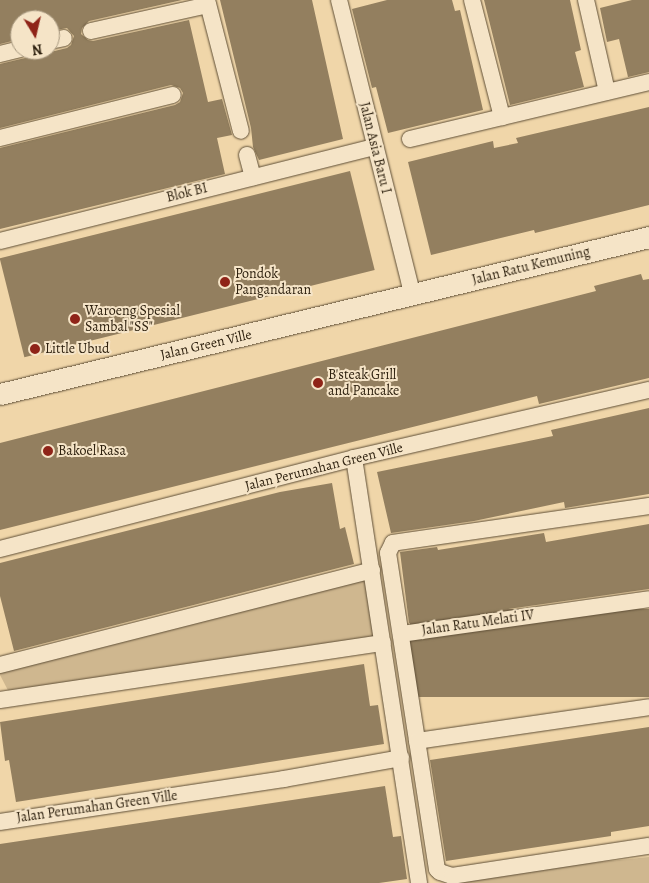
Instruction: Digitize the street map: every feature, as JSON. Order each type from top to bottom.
[{"type":"street","name":"Jalan Asia Baru I","points":[[339,0],[374,148],[413,296]]},
{"type":"street","points":[[472,0],[502,117]]},
{"type":"street","points":[[586,0],[607,92]]},
{"type":"street","points":[[92,31],[208,2],[241,130]]},
{"type":"street","points":[[410,139],[649,82]]},
{"type":"street","points":[[0,138],[173,95]]},
{"type":"street","name":"Blok BI","points":[[0,240],[374,148]]},
{"type":"street","points":[[247,155],[254,177]]},
{"type":"street","name":"Jalan Ratu Kemuning","points":[[413,296],[649,237]]},
{"type":"street","name":"Jalan Green Ville","points":[[0,394],[413,296]]},
{"type":"street","name":"Jalan Perumahan Green Ville","points":[[0,548],[354,458],[649,390]]},
{"type":"street","points":[[354,458],[419,883]]},
{"type":"street","points":[[649,506],[393,544],[388,553],[437,869],[443,875],[452,876],[649,846]]},
{"type":"street","points":[[0,665],[372,570]]},
{"type":"street","name":"Jalan Ratu Melati IV","points":[[401,634],[649,599]]},
{"type":"street","points":[[0,700],[383,643]]},
{"type":"street","points":[[417,741],[649,707]]},
{"type":"street","name":"Jalan Perumahan Green Ville","points":[[0,820],[284,779],[401,758]]},
{"type":"shaded area","points":[[366,577],[376,642],[12,698],[0,675],[0,665]]},
{"type":"shaded area","points":[[649,857],[649,883],[446,883],[446,878]]},
{"type":"building","points":[[0,0],[182,0],[89,21],[82,28],[81,34],[88,40],[93,41],[189,20],[208,102],[222,99],[232,135],[217,138],[225,174],[0,229],[0,148],[175,105],[180,102],[183,93],[180,88],[171,85],[0,128],[0,64],[17,60],[60,60],[60,50],[71,45],[74,36],[67,28],[60,29],[60,10],[10,10],[10,42],[0,44]]},
{"type":"building","points":[[220,0],[312,0],[343,139],[259,160],[253,147],[251,128]]},
{"type":"building","points":[[387,0],[452,0],[455,11],[460,10],[483,110],[388,133],[376,87],[372,88],[352,9]]},
{"type":"building","points":[[484,0],[570,0],[581,50],[575,52],[584,87],[510,105]]},
{"type":"building","points":[[632,0],[649,0],[649,72],[628,77],[619,39],[607,42],[600,8]]},
{"type":"building","points":[[649,107],[649,205],[535,233],[534,230],[431,255],[408,162],[493,141],[494,148],[518,143],[516,138]]},
{"type":"building","points":[[350,171],[375,270],[24,357],[0,258]]},
{"type":"building","points":[[641,274],[643,280],[649,279],[649,378],[539,404],[537,396],[0,530],[0,443],[596,291],[594,286]]},
{"type":"building","points":[[649,408],[649,494],[565,508],[564,502],[474,521],[391,533],[377,472],[553,436],[551,430]]},
{"type":"building","points":[[332,483],[340,529],[345,527],[354,564],[14,651],[0,596],[0,563],[280,492]]},
{"type":"building","points":[[649,524],[649,589],[409,623],[400,552],[437,547],[438,550],[544,533],[546,542]]},
{"type":"building","points":[[410,609],[649,609],[649,697],[410,697]]},
{"type":"building","points":[[364,664],[370,706],[378,705],[384,744],[16,802],[9,760],[5,761],[0,722]]},
{"type":"building","points":[[649,727],[649,826],[611,832],[611,836],[446,861],[430,760]]},
{"type":"building","points":[[385,786],[393,837],[401,836],[407,879],[379,883],[0,883],[0,844]]},
{"type":"place","name":"Pondok Pangandaran","points":[[225,282]]},
{"type":"place","name":"Waroeng Spesial Sambal \"SS\"","points":[[75,319]]},
{"type":"place","name":"Little Ubud","points":[[35,349]]},
{"type":"place","name":"B'steak Grill and Pancake","points":[[318,383]]},
{"type":"place","name":"Bakoel Rasa","points":[[48,451]]}]
